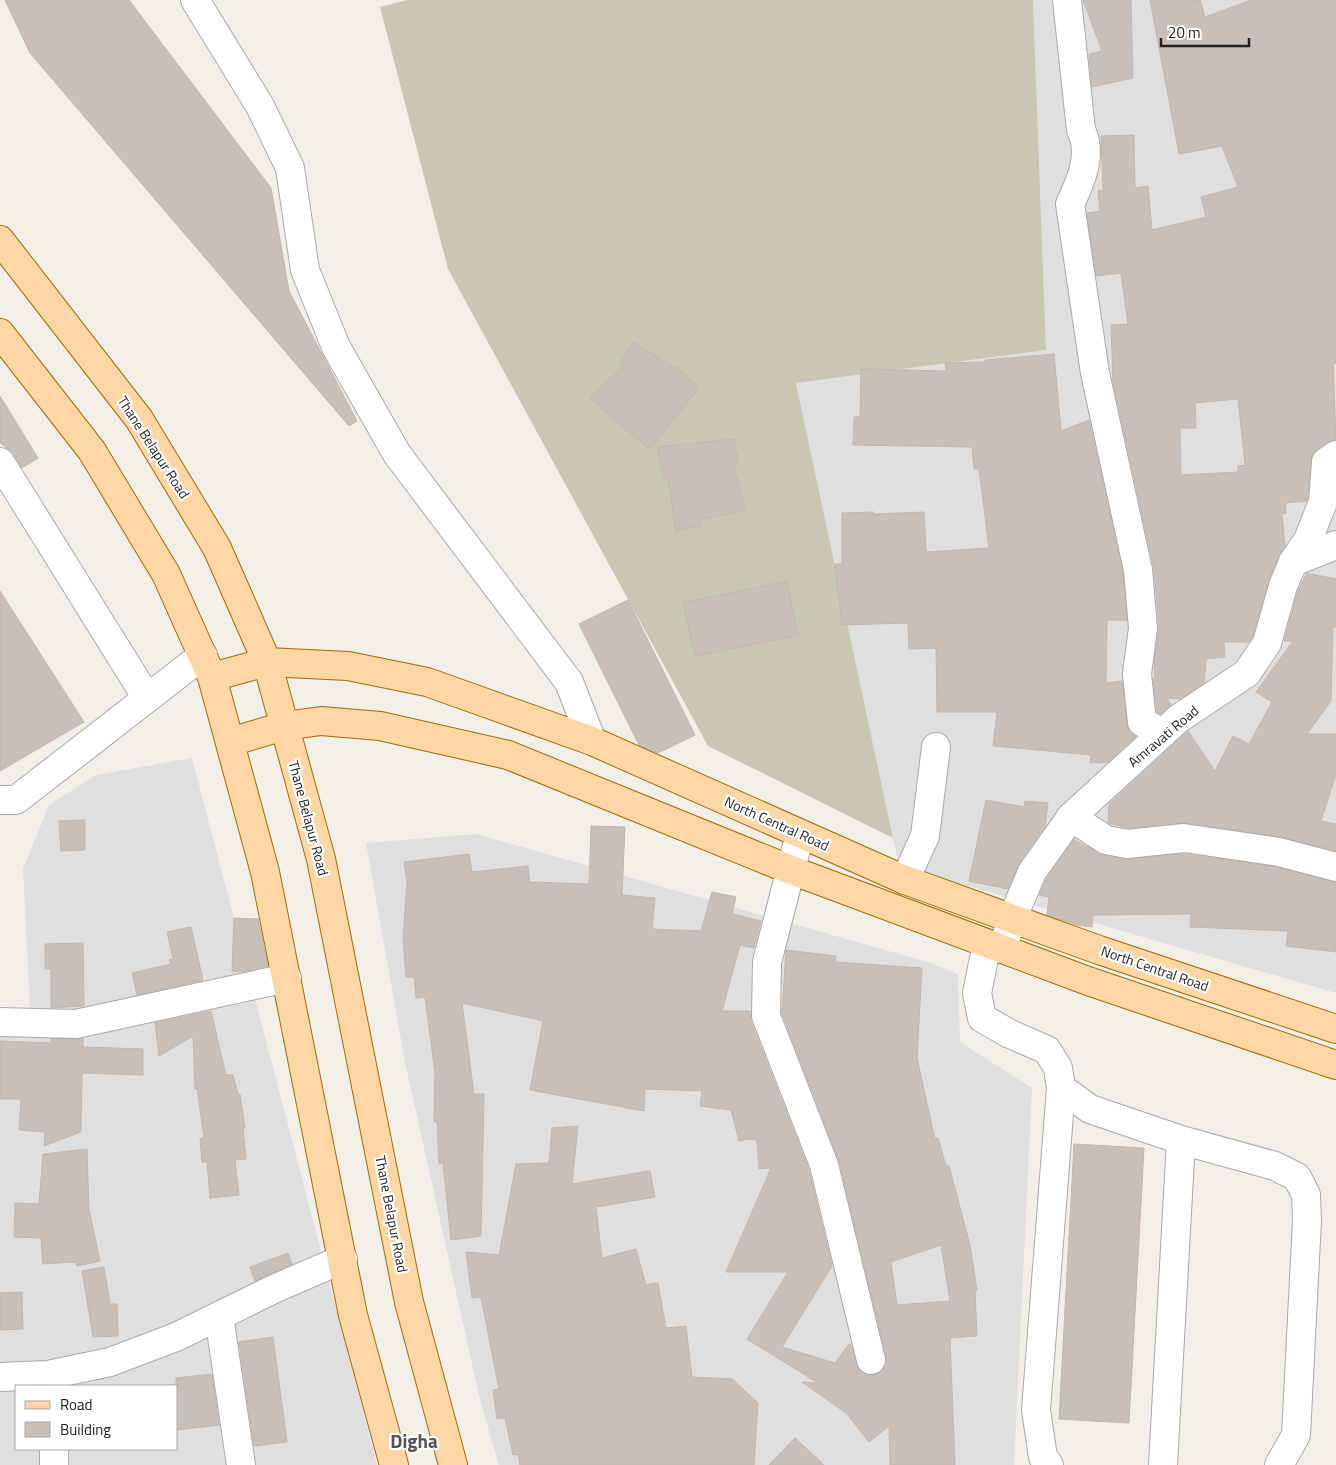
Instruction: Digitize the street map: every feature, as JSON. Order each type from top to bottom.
[{"type":"main road","name":"Thane Belapur Road","points":[[0,240],[139,419],[217,548],[267,662],[321,859],[409,1302],[453,1465]]},
{"type":"main road","points":[[0,334],[92,451],[166,574],[207,666],[230,742],[265,872],[353,1315],[394,1465]]},
{"type":"main road","name":"North Central Road","points":[[207,666],[267,662],[348,666],[427,682],[592,741],[906,880],[1012,919],[1336,1029]]},
{"type":"main road","points":[[230,742],[284,726],[321,721],[380,726],[508,754],[791,870],[1088,982],[1336,1065]]},
{"type":"street","points":[[195,0],[260,106],[290,168],[305,270],[336,347],[397,454],[569,682],[592,741]]},
{"type":"street","points":[[1067,0],[1081,130],[1087,142],[1082,179],[1070,204],[1095,373],[1138,570],[1143,628],[1137,674],[1142,722],[1163,733]]},
{"type":"street","name":"Amravati Road","points":[[1061,1088],[1058,1068],[1047,1050],[1010,1034],[982,1018],[977,993],[995,946],[1012,919],[1032,872],[1071,818],[1178,720],[1247,673],[1267,642],[1292,562],[1308,540],[1323,502],[1326,462],[1336,456]]},
{"type":"street","points":[[0,462],[148,698]]},
{"type":"street","points":[[1292,562],[1336,545]]},
{"type":"street","points":[[0,800],[16,800],[148,698],[207,666]]},
{"type":"street","points":[[906,880],[925,836],[936,747]]},
{"type":"street","points":[[1071,818],[1106,840],[1127,844],[1184,838],[1279,852],[1336,867]]},
{"type":"street","points":[[800,834],[767,962],[766,1016],[824,1165],[871,1360]]},
{"type":"street","points":[[0,1022],[76,1024],[287,978]]},
{"type":"street","points":[[1061,1088],[1090,1109],[1182,1140],[1274,1166],[1297,1177],[1306,1195],[1307,1220],[1296,1435],[1279,1465]]},
{"type":"street","points":[[1048,1465],[1043,1457],[1036,1410],[1061,1088]]},
{"type":"street","points":[[1163,1465],[1182,1140]]},
{"type":"street","points":[[0,1376],[49,1380],[110,1362],[176,1337],[343,1259]]},
{"type":"street","points":[[219,1316],[241,1465]]},
{"type":"street","points":[[54,1450],[54,1465]]},
{"type":"shaded area","points":[[407,0],[1033,0],[1046,350],[796,383],[893,838],[708,746],[448,269],[380,7]]},
{"type":"shaded area","points":[[1033,0],[1336,0],[1336,993],[899,866],[796,383],[1046,350]]},
{"type":"shaded area","points":[[192,758],[377,1465],[0,1465],[0,1009],[30,1008],[23,869],[49,805],[96,775]]},
{"type":"shaded area","points":[[476,834],[931,963],[958,974],[960,1042],[1032,1088],[1014,1465],[499,1465],[481,1404],[405,1062],[366,843]]},
{"type":"building","points":[[5,0],[129,0],[271,188],[289,291],[357,421],[349,426],[30,53]]},
{"type":"building","points":[[1083,0],[1131,0],[1133,78],[1092,87],[1089,54],[1102,51]]},
{"type":"building","points":[[1150,0],[1200,0],[1205,17],[1251,0],[1336,0],[1336,363],[1333,364],[1336,440],[1327,442],[1312,455],[1307,501],[1285,503],[1286,513],[1282,514],[1285,546],[1269,580],[1253,636],[1249,642],[1224,642],[1225,657],[1206,659],[1204,683],[1180,699],[1167,698],[1171,705],[1160,714],[1157,712],[1153,678],[1155,681],[1154,662],[1159,627],[1154,569],[1113,382],[1111,325],[1128,324],[1121,273],[1096,276],[1087,213],[1100,211],[1098,191],[1103,190],[1101,136],[1134,135],[1135,188],[1148,186],[1152,230],[1206,217],[1201,197],[1238,187],[1222,146],[1179,154]],"holes":[[[1238,399],[1245,465],[1238,466],[1238,472],[1181,475],[1180,428],[1196,428],[1195,403]]]},
{"type":"building","points":[[634,342],[674,368],[676,367],[699,388],[649,449],[590,398],[623,367],[620,363]]},
{"type":"building","points":[[1054,354],[1061,431],[1089,420],[1123,572],[1127,620],[1107,620],[1106,683],[1122,681],[1127,724],[1129,731],[1136,736],[1108,762],[1090,763],[1091,755],[993,746],[997,712],[937,712],[936,648],[909,649],[908,623],[842,625],[835,564],[842,564],[842,513],[924,512],[926,552],[989,548],[979,469],[974,469],[972,447],[853,445],[854,417],[860,417],[861,369],[946,371],[945,363],[986,362],[985,360]]},
{"type":"building","points":[[0,396],[38,458],[22,468],[13,453],[0,443]]},
{"type":"building","points":[[733,439],[739,464],[733,464],[745,510],[700,520],[701,525],[676,531],[668,478],[664,479],[658,447]]},
{"type":"building","points":[[1307,573],[1336,579],[1336,627],[1333,626],[1331,701],[1307,734],[1336,734],[1336,774],[1321,821],[1336,824],[1336,851],[1281,837],[1186,823],[1128,828],[1108,823],[1109,804],[1188,731],[1215,771],[1233,736],[1249,744],[1272,702],[1256,692],[1293,641],[1284,641],[1298,591]]},
{"type":"building","points":[[787,581],[798,635],[695,656],[683,603]]},
{"type":"building","points":[[0,591],[84,722],[0,771]]},
{"type":"building","points":[[628,600],[695,735],[658,753],[639,745],[579,624]]},
{"type":"building","points":[[986,800],[1024,807],[1025,801],[1048,803],[1045,826],[1019,863],[1008,889],[969,881]]},
{"type":"building","points":[[85,820],[85,850],[61,851],[59,821]]},
{"type":"building","points":[[591,826],[625,827],[622,895],[655,898],[652,929],[701,931],[712,892],[736,897],[732,914],[761,921],[754,948],[740,945],[722,1011],[750,1011],[751,1022],[809,1170],[832,1266],[782,1347],[835,1363],[849,1344],[852,1346],[859,1370],[867,1375],[875,1375],[882,1371],[886,1364],[886,1356],[839,1161],[782,1013],[786,950],[836,956],[835,962],[922,968],[917,1058],[935,1139],[938,1138],[946,1166],[949,1166],[970,1245],[977,1290],[975,1291],[977,1336],[950,1338],[955,1465],[890,1465],[889,1426],[869,1442],[846,1413],[802,1382],[818,1383],[747,1339],[788,1272],[726,1272],[771,1168],[759,1169],[757,1140],[739,1141],[731,1110],[700,1106],[702,1091],[645,1089],[644,1111],[530,1090],[543,1021],[462,1003],[474,1094],[484,1094],[481,1236],[451,1240],[443,1163],[439,1164],[437,1122],[434,1122],[435,1073],[425,997],[416,998],[414,977],[406,977],[403,940],[407,881],[404,862],[469,854],[472,872],[528,866],[530,882],[589,884]],"holes":[[[941,1245],[950,1301],[897,1305],[891,1262]]]},
{"type":"building","points":[[1074,840],[1103,855],[1124,859],[1184,854],[1276,867],[1336,882],[1336,952],[1286,946],[1288,931],[1190,927],[1191,914],[1093,915],[1092,927],[1077,925],[1047,915],[1049,897],[1039,895],[1046,880]]},
{"type":"building","points":[[234,918],[258,919],[268,966],[243,972],[232,971]]},
{"type":"building","points":[[191,927],[203,980],[137,995],[132,973],[171,964],[169,960],[173,959],[167,932]]},
{"type":"building","points":[[83,943],[84,1006],[51,1008],[51,969],[45,969],[45,944]]},
{"type":"building","points":[[211,1011],[226,1075],[233,1075],[238,1094],[240,1094],[245,1128],[243,1128],[246,1159],[235,1160],[239,1195],[210,1198],[207,1162],[202,1162],[200,1139],[204,1138],[197,1088],[195,1089],[193,1036],[159,1056],[155,1023]]},
{"type":"building","points":[[83,1038],[83,1047],[143,1049],[143,1075],[82,1073],[81,1132],[44,1146],[45,1132],[19,1130],[21,1099],[0,1099],[0,1041],[51,1043],[51,1039]]},
{"type":"building","points":[[578,1126],[572,1184],[650,1171],[655,1197],[596,1207],[602,1258],[636,1249],[646,1285],[658,1283],[666,1328],[686,1326],[692,1377],[732,1379],[758,1403],[754,1465],[520,1465],[518,1454],[513,1455],[505,1418],[497,1419],[493,1390],[499,1389],[481,1297],[472,1298],[466,1252],[499,1255],[516,1164],[549,1163],[552,1128]]},
{"type":"building","points":[[1074,1144],[1144,1148],[1129,1423],[1059,1419]]},
{"type":"building","points":[[87,1149],[89,1210],[100,1261],[77,1266],[76,1262],[43,1264],[41,1238],[14,1237],[15,1203],[39,1204],[43,1154]]},
{"type":"building","points":[[288,1253],[292,1264],[255,1281],[250,1267]]},
{"type":"building","points":[[104,1267],[110,1304],[117,1304],[118,1336],[93,1337],[82,1271]]},
{"type":"building","points":[[22,1292],[23,1329],[0,1330],[0,1293]]},
{"type":"building","points":[[273,1337],[287,1442],[254,1446],[239,1342]]},
{"type":"building","points":[[212,1374],[219,1425],[178,1430],[178,1385],[176,1385],[176,1378]]},
{"type":"building","points":[[795,1438],[824,1465],[769,1465]]},
{"type":"district","name":"Digha","points":[[414,1440]]}]
